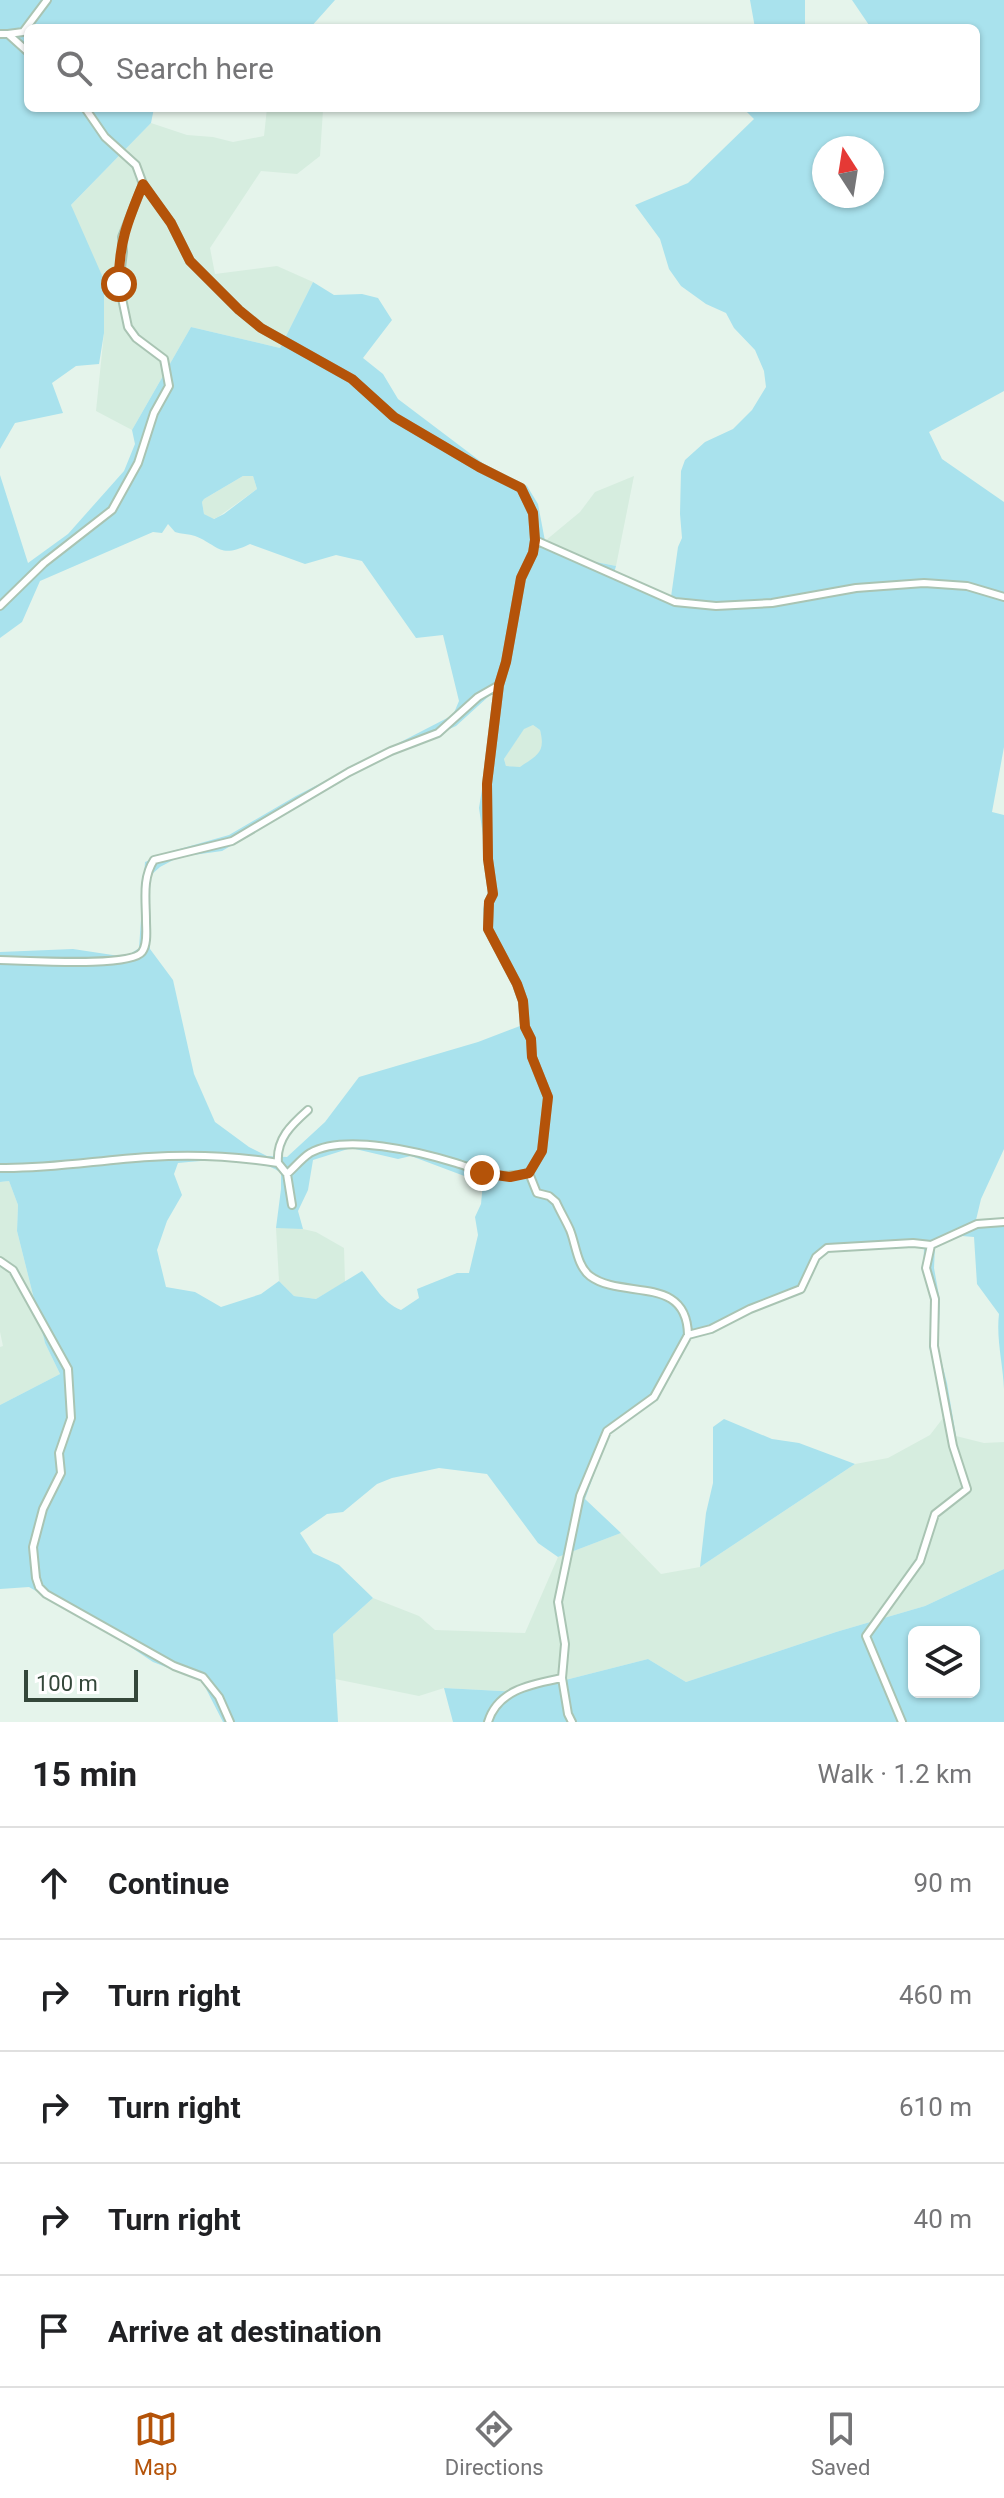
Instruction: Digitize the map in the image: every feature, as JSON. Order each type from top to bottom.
[{"type":"street","points":[[29,24],[47,0]]},
{"type":"street","points":[[4,34],[24,31]]},
{"type":"street","points":[[4,34],[24,49]]},
{"type":"street","points":[[88,112],[105,137],[136,165],[143,184],[171,223],[190,261],[239,310],[261,328],[352,379],[394,417],[521,488],[533,513],[533,553],[521,578],[499,685],[487,784],[488,859],[493,894],[489,902],[488,929],[517,984],[523,1001],[525,1027],[531,1039],[532,1057],[548,1097],[542,1151],[529,1173],[510,1177],[482,1173],[456,1163],[365,1143],[311,1153],[287,1174]]},
{"type":"street","points":[[0,606],[44,563],[112,510],[138,463],[154,413],[169,386],[164,359],[136,338],[128,327],[119,284],[122,237],[143,184]]},
{"type":"street","points":[[535,540],[675,602],[716,606],[772,603],[856,588],[924,583],[967,586],[1004,597]]},
{"type":"street","points":[[0,960],[91,962],[131,959],[142,952],[146,940],[146,871],[154,860],[232,841],[349,772],[438,733],[478,697],[499,685]]},
{"type":"street","points":[[278,1163],[282,1138],[308,1110]]},
{"type":"street","points":[[0,1168],[150,1157],[236,1156],[278,1163],[287,1174],[292,1205]]},
{"type":"street","points":[[529,1173],[537,1193],[549,1196],[556,1202],[588,1275],[604,1283],[659,1293],[676,1301],[688,1326],[688,1335],[654,1397],[607,1431],[580,1496],[558,1602],[565,1644],[562,1678],[572,1722]]},
{"type":"street","points":[[688,1335],[711,1329],[750,1309],[801,1289],[816,1257],[827,1248],[913,1243],[931,1245],[977,1224],[1004,1222]]},
{"type":"street","points":[[902,1722],[866,1636],[920,1561],[935,1514],[967,1489],[953,1446],[934,1346],[935,1299],[926,1268],[931,1245]]},
{"type":"street","points":[[0,1261],[13,1270],[68,1369],[71,1418],[59,1453],[61,1473],[43,1509],[33,1547],[39,1587],[46,1594],[174,1666],[203,1677],[219,1697],[230,1722]]},
{"type":"street","points":[[488,1722],[492,1711],[518,1687],[562,1678]]},
{"type":"shaded area","points":[[0,0],[335,0],[314,24],[24,24],[24,112],[153,112],[151,123],[71,205],[104,280],[104,333],[99,364],[76,366],[52,383],[63,413],[15,423],[0,449]]},
{"type":"shaded area","points":[[750,0],[805,0],[805,24],[754,24]]},
{"type":"shaded area","points":[[852,0],[1004,0],[1004,391],[929,432],[942,459],[1004,502],[1004,747],[992,812],[1004,815],[1004,1149],[981,1199],[976,1220],[1004,1218],[1004,1389],[999,1314],[977,1284],[974,1237],[962,1236],[935,1247],[934,1268],[940,1301],[938,1348],[956,1436],[943,1418],[936,1368],[929,1347],[933,1300],[923,1268],[924,1249],[912,1246],[828,1251],[818,1259],[803,1290],[712,1332],[690,1338],[656,1399],[609,1433],[585,1499],[621,1533],[558,1557],[538,1543],[487,1474],[439,1468],[377,1484],[343,1512],[327,1514],[300,1533],[313,1553],[339,1565],[373,1598],[333,1634],[338,1722],[223,1722],[202,1681],[153,1662],[105,1630],[29,1587],[0,1589],[0,1405],[60,1374],[45,1343],[17,1231],[18,1205],[9,1181],[0,1182],[0,952],[73,949],[126,957],[139,948],[145,862],[229,835],[296,796],[453,715],[459,701],[443,635],[416,638],[362,561],[336,555],[305,564],[250,544],[226,551],[195,536],[175,532],[168,524],[162,533],[153,532],[40,581],[22,622],[0,638],[0,475],[28,563],[68,534],[124,471],[135,444],[132,430],[191,327],[280,348],[313,282],[334,295],[362,294],[378,298],[392,320],[363,358],[383,374],[398,399],[484,464],[527,486],[538,504],[545,541],[591,561],[616,566],[614,573],[671,597],[682,538],[681,471],[685,460],[705,442],[733,429],[752,410],[766,387],[764,371],[755,350],[734,328],[726,313],[706,304],[681,286],[669,269],[660,239],[635,205],[688,183],[754,119],[747,112],[980,112],[980,24],[868,24]],"holes":[[[243,476],[253,476],[257,489],[214,519],[204,514],[204,499]],[[494,694],[479,808],[490,884],[483,909],[484,931],[510,979],[521,1010],[520,1026],[478,1042],[359,1077],[325,1122],[287,1157],[267,1156],[249,1147],[215,1122],[194,1074],[173,980],[150,949],[150,876],[179,857],[222,851],[363,769],[456,726]],[[533,725],[540,730],[542,744],[535,756],[520,767],[506,766],[504,759],[524,729]],[[351,1148],[398,1159],[411,1156],[483,1183],[481,1204],[475,1217],[478,1235],[469,1273],[457,1273],[417,1289],[419,1298],[401,1310],[384,1298],[362,1271],[316,1299],[294,1296],[279,1281],[261,1294],[221,1307],[195,1292],[166,1287],[157,1250],[167,1221],[182,1195],[174,1174],[178,1163],[246,1161],[271,1167],[281,1173],[276,1228],[303,1229],[298,1211],[308,1190],[313,1160]]]},
{"type":"shaded area","points":[[267,112],[323,112],[320,156],[297,174],[261,171],[210,248],[215,274],[277,266],[313,282],[280,348],[191,327],[132,430],[96,411],[104,333],[71,205],[151,123],[187,135],[233,142],[264,136]]},
{"type":"shaded area","points":[[243,476],[253,476],[257,489],[218,517],[213,519],[204,514],[204,499]]},
{"type":"shaded area","points":[[634,476],[616,566],[591,561],[545,541],[580,512],[595,492]]},
{"type":"shaded area","points":[[533,725],[540,730],[544,743],[539,754],[520,768],[506,766],[504,759],[524,728]]},
{"type":"shaded area","points":[[9,1181],[18,1205],[17,1231],[45,1343],[60,1374],[0,1405],[0,1347],[3,1346],[0,1332],[0,1182]]},
{"type":"shaded area","points":[[294,1227],[316,1232],[344,1248],[345,1282],[316,1299],[294,1296],[279,1281],[276,1228]]},
{"type":"shaded area","points":[[943,1418],[956,1436],[984,1443],[1004,1442],[1004,1569],[925,1606],[686,1682],[648,1659],[518,1692],[444,1688],[419,1696],[335,1679],[333,1634],[373,1598],[419,1616],[435,1630],[525,1633],[558,1557],[621,1533],[661,1574],[700,1567],[855,1464],[888,1458],[930,1435]]},
{"type":"shaded area","points":[[724,1419],[772,1439],[799,1443],[855,1464],[700,1567],[713,1483],[713,1427]]},
{"type":"shaded area","points":[[1004,1569],[1004,1722],[453,1722],[444,1688],[518,1692],[648,1659],[686,1682],[925,1606]]},
{"type":"route","points":[[119,284],[122,237],[143,184],[171,223],[190,261],[239,310],[261,328],[352,379],[394,417],[521,488],[533,513],[533,553],[521,578],[499,685],[487,784],[488,859],[493,894],[489,902],[488,929],[523,1001],[532,1057],[548,1097],[547,1124],[542,1151],[529,1173],[510,1177],[482,1173]]}]
